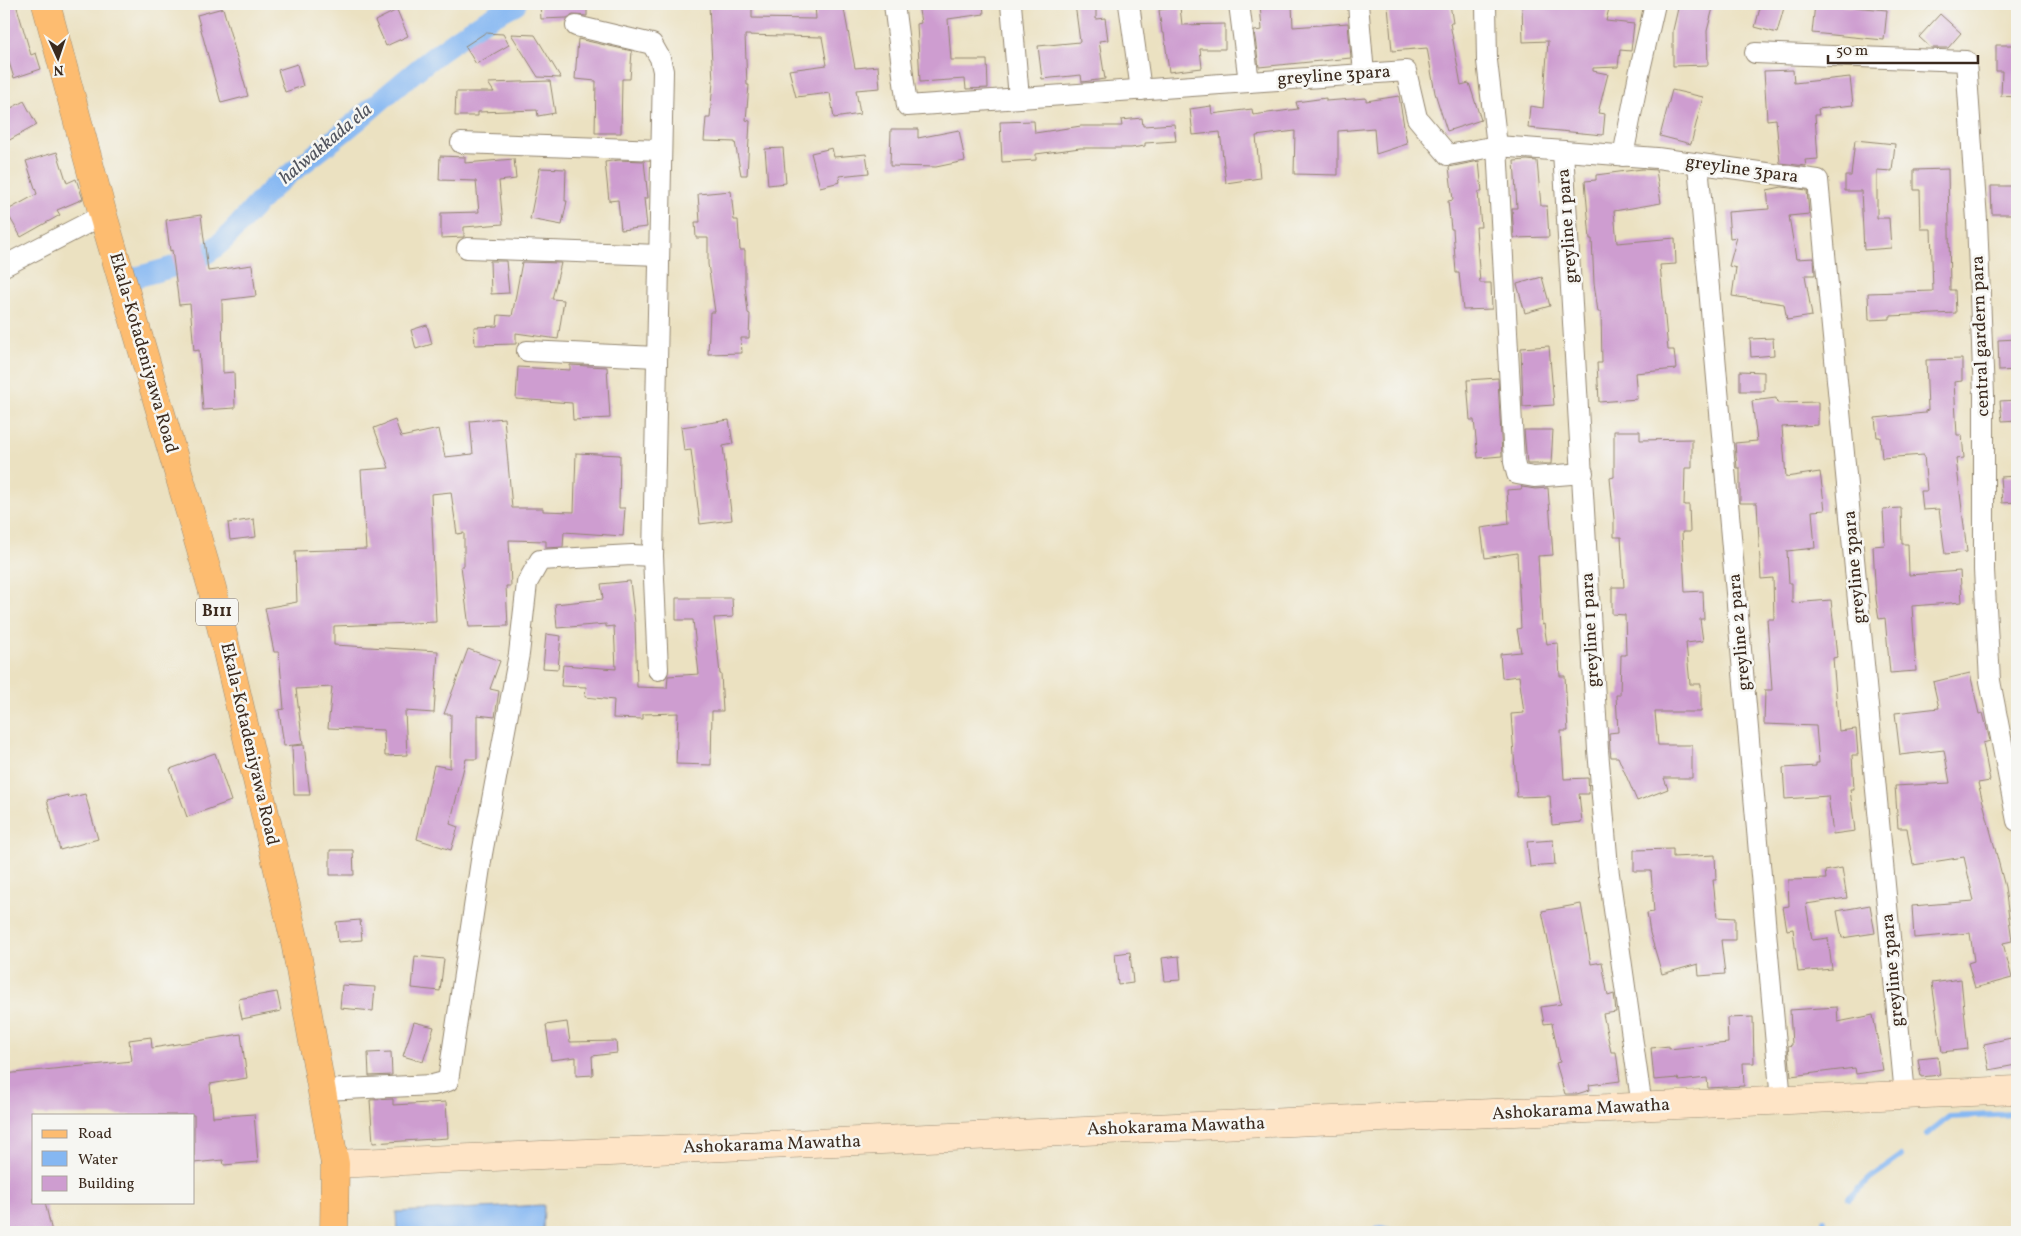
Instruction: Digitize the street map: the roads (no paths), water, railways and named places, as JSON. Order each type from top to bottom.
[{"type":"main road","name":"Ekala-Kotadeniyawa Road","points":[[46,4],[103,216],[212,588],[295,942],[335,1164],[334,1232]]},
{"type":"street","name":"greyline 3para","points":[[894,4],[907,106],[1406,71],[1417,118],[1448,155],[1497,146],[1623,156],[1818,180],[1905,1095]]},
{"type":"street","points":[[1011,4],[1019,98]]},
{"type":"street","points":[[1129,4],[1141,90]]},
{"type":"street","points":[[1239,4],[1248,82]]},
{"type":"street","points":[[1358,4],[1364,74]]},
{"type":"street","points":[[1486,4],[1487,61],[1497,146],[1514,462],[1517,474],[1534,477],[1583,474]]},
{"type":"street","points":[[1623,156],[1638,74],[1655,4]]},
{"type":"street","points":[[576,26],[652,44],[660,58],[663,72],[653,556],[658,670]]},
{"type":"street","name":"central gardern para","points":[[1755,53],[1966,61],[1978,249],[1984,396],[1984,570],[1990,681],[2017,821]]},
{"type":"street","points":[[460,143],[661,150]]},
{"type":"street","name":"greyline 1 para","points":[[1563,151],[1598,741],[1608,867],[1642,1107]]},
{"type":"street","name":"greyline 2 para","points":[[1698,164],[1781,1101]]},
{"type":"street","points":[[4,266],[103,216]]},
{"type":"street","points":[[467,248],[659,255]]},
{"type":"street","points":[[527,351],[657,357]]},
{"type":"street","points":[[323,1090],[433,1085],[448,1081],[482,854],[519,654],[527,583],[540,560],[632,555],[653,556]]},
{"type":"street","name":"Ashokarama Mawatha","points":[[335,1164],[2017,1090]]},
{"type":"water","points":[[544,1205],[543,1232],[397,1232],[396,1212]]},
{"type":"waterway","name":"halwakkada ela","points":[[137,277],[186,263],[212,250],[275,186],[343,133],[410,75],[472,29],[516,4]]},
{"type":"waterway","points":[[1927,1134],[1949,1117],[2017,1114]]},
{"type":"waterway","points":[[1849,1198],[1870,1178],[1901,1156]]},
{"type":"waterway","points":[[1822,1232],[1824,1221]]},
{"type":"waterway","points":[[1372,1232],[1381,1228],[1396,1232]]}]
